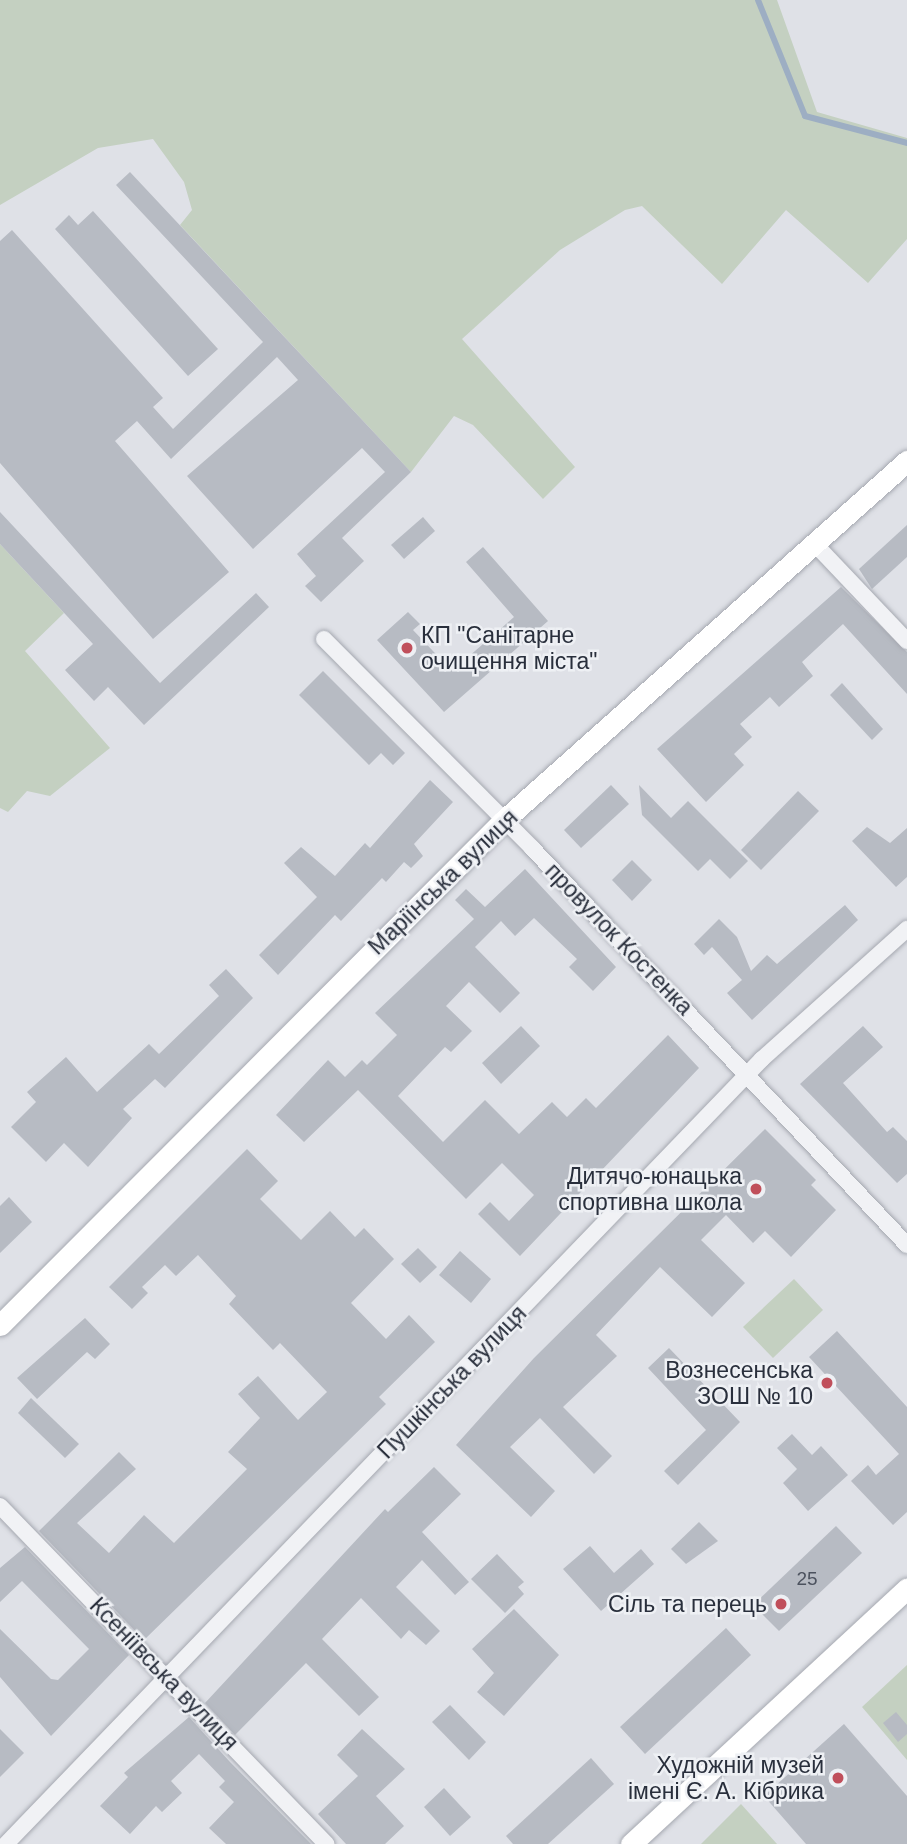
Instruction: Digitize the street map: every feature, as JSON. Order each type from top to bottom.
[{"type":"main road","name":"Маріїнська вулиця","points":[[0,1325],[504,820],[907,461]]},
{"type":"main road","points":[[631,1844],[907,1588]]},
{"type":"street","points":[[814,543],[907,641]]},
{"type":"street","name":"провулок Костенка","points":[[324,639],[504,820],[907,1245]]},
{"type":"street","name":"Пушкінська вулиця","points":[[6,1844],[748,1076],[907,929]]},
{"type":"street","name":"Ксеніївська вулиця","points":[[0,1506],[167,1675],[326,1844]]},
{"type":"green space","points":[[0,0],[777,0],[817,112],[907,138],[907,239],[868,283],[786,210],[722,284],[642,206],[625,210],[560,250],[462,339],[575,467],[543,499],[473,425],[454,416],[411,472],[180,225],[192,210],[184,182],[153,139],[98,148],[0,205]]},
{"type":"green space","points":[[0,544],[64,613],[25,651],[110,748],[50,796],[27,791],[8,812],[0,808]]},
{"type":"green space","points":[[794,1279],[823,1310],[773,1358],[743,1327]]},
{"type":"green space","points":[[907,1665],[907,1760],[862,1707]]},
{"type":"green space","points":[[741,1804],[777,1844],[701,1844]]},
{"type":"building","points":[[130,172],[411,472],[342,538],[364,561],[321,602],[305,586],[316,576],[297,554],[385,472],[362,448],[253,549],[187,476],[298,380],[277,357],[171,459],[137,421],[115,441],[229,572],[153,639],[0,463],[0,241],[12,230],[163,398],[153,407],[173,429],[263,342],[116,185]]},
{"type":"building","points":[[93,211],[218,349],[188,376],[55,229],[69,215],[78,225]]},
{"type":"building","points":[[0,512],[160,683],[256,593],[269,607],[144,725],[108,687],[94,701],[65,670],[93,644],[0,544]]},
{"type":"building","points":[[423,517],[435,531],[404,559],[391,545]]},
{"type":"building","points":[[907,525],[907,557],[872,589],[859,569]]},
{"type":"building","points":[[483,547],[548,621],[444,712],[377,640],[408,612],[420,624],[413,630],[452,671],[514,617],[466,562]]},
{"type":"building","points":[[841,587],[907,652],[907,694],[843,624],[802,662],[813,676],[779,707],[770,697],[740,724],[752,737],[734,754],[744,765],[706,802],[657,749]]},
{"type":"building","points":[[323,671],[405,753],[393,765],[381,753],[369,765],[299,695]]},
{"type":"building","points":[[842,683],[883,729],[872,740],[830,695]]},
{"type":"building","points":[[430,780],[453,802],[414,844],[423,856],[411,868],[404,862],[386,882],[382,878],[341,921],[335,915],[278,975],[259,955],[317,897],[284,863],[301,847],[335,876],[365,843],[370,848]]},
{"type":"building","points":[[611,785],[629,804],[581,848],[564,830]]},
{"type":"building","points":[[639,785],[671,818],[688,801],[748,861],[730,879],[710,859],[698,871],[642,815]]},
{"type":"building","points":[[798,791],[819,811],[761,870],[741,850]]},
{"type":"building","points":[[867,827],[890,843],[907,828],[907,877],[896,887],[852,841]]},
{"type":"building","points":[[632,860],[652,880],[632,901],[612,880]]},
{"type":"building","points":[[525,869],[616,967],[593,991],[569,967],[577,959],[534,918],[515,936],[501,921],[475,947],[520,993],[500,1013],[469,982],[446,1006],[472,1031],[451,1052],[445,1047],[398,1096],[443,1142],[485,1100],[519,1134],[552,1102],[567,1117],[586,1098],[596,1108],[668,1035],[699,1068],[520,1256],[478,1214],[490,1202],[509,1221],[534,1195],[502,1163],[466,1199],[358,1090],[304,1142],[276,1115],[328,1060],[345,1077],[362,1060],[367,1065],[397,1035],[375,1013],[474,919],[455,900],[466,889],[485,907]]},
{"type":"building","points":[[845,905],[858,920],[752,1020],[727,993],[742,980],[712,947],[704,955],[694,944],[719,919],[737,937],[751,971],[767,955],[777,964]]},
{"type":"building","points":[[226,969],[253,998],[165,1088],[155,1079],[123,1109],[132,1118],[88,1167],[64,1143],[46,1162],[11,1127],[36,1102],[27,1092],[66,1057],[97,1092],[149,1044],[159,1054],[219,996],[209,985]]},
{"type":"building","points":[[521,1026],[540,1046],[501,1084],[482,1063]]},
{"type":"building","points":[[863,1026],[883,1047],[843,1083],[887,1132],[893,1127],[907,1141],[907,1174],[897,1183],[800,1084]]},
{"type":"building","points":[[765,1129],[816,1180],[811,1185],[836,1210],[791,1257],[765,1231],[753,1243],[726,1215],[701,1240],[745,1283],[712,1317],[660,1267],[596,1335],[617,1356],[563,1407],[612,1456],[594,1474],[540,1418],[510,1447],[555,1491],[531,1517],[456,1445],[534,1358]]},
{"type":"building","points":[[247,1149],[278,1181],[260,1199],[301,1240],[330,1211],[355,1237],[364,1228],[394,1259],[351,1303],[386,1339],[409,1315],[435,1342],[379,1397],[386,1404],[144,1640],[39,1531],[119,1452],[136,1469],[77,1523],[109,1553],[144,1515],[174,1543],[247,1469],[228,1452],[260,1418],[238,1394],[258,1376],[298,1420],[327,1392],[280,1343],[273,1350],[229,1304],[236,1296],[198,1255],[176,1276],[165,1265],[142,1287],[148,1293],[132,1309],[109,1287]]},
{"type":"building","points":[[9,1197],[32,1222],[0,1253],[0,1206]]},
{"type":"building","points":[[418,1248],[437,1267],[420,1283],[401,1264]]},
{"type":"building","points":[[460,1251],[491,1279],[471,1303],[439,1275]]},
{"type":"building","points":[[85,1318],[110,1344],[95,1359],[87,1352],[37,1399],[17,1378]]},
{"type":"building","points":[[837,1331],[907,1407],[907,1512],[893,1525],[851,1481],[868,1465],[876,1475],[899,1454],[809,1357]]},
{"type":"building","points":[[669,1348],[740,1422],[678,1485],[664,1471],[706,1430],[648,1368]]},
{"type":"building","points":[[31,1398],[79,1444],[65,1458],[18,1413]]},
{"type":"building","points":[[792,1434],[812,1455],[821,1446],[848,1475],[808,1511],[783,1483],[797,1469],[777,1448]]},
{"type":"building","points":[[434,1467],[461,1494],[422,1532],[469,1582],[455,1595],[422,1560],[396,1587],[440,1631],[426,1645],[409,1630],[401,1639],[361,1598],[322,1639],[379,1697],[359,1716],[306,1663],[235,1735],[205,1703],[385,1509],[388,1512]]},
{"type":"building","points":[[699,1522],[718,1541],[686,1564],[671,1549]]},
{"type":"building","points":[[836,1526],[862,1553],[779,1631],[753,1605]]},
{"type":"building","points":[[590,1546],[614,1573],[641,1549],[654,1564],[601,1611],[563,1569]]},
{"type":"building","points":[[25,1547],[129,1655],[51,1736],[0,1677],[0,1629],[51,1679],[58,1680],[89,1649],[22,1581],[0,1602],[0,1568]]},
{"type":"building","points":[[497,1554],[524,1582],[518,1587],[524,1594],[505,1613],[471,1579]]},
{"type":"building","points":[[514,1609],[559,1655],[504,1716],[477,1692],[494,1673],[472,1649]]},
{"type":"building","points":[[726,1628],[751,1655],[645,1754],[620,1727]]},
{"type":"building","points":[[450,1705],[486,1742],[469,1760],[432,1722]]},
{"type":"building","points":[[896,1712],[907,1725],[907,1734],[898,1742],[883,1723]]},
{"type":"building","points":[[189,1717],[311,1844],[226,1844],[209,1828],[234,1802],[219,1787],[225,1781],[199,1754],[171,1781],[182,1793],[162,1812],[156,1806],[130,1834],[100,1806],[128,1777],[124,1773]]},
{"type":"building","name":"Художній музей імені Є. А. Кібрика","points":[[844,1724],[907,1796],[907,1844],[806,1844],[764,1796]]},
{"type":"building","points":[[0,1729],[24,1753],[0,1777]]},
{"type":"building","points":[[362,1729],[405,1769],[376,1796],[404,1826],[385,1844],[346,1844],[318,1814],[358,1776],[337,1755]]},
{"type":"building","points":[[591,1758],[614,1784],[548,1844],[513,1844],[506,1836]]},
{"type":"building","points":[[444,1788],[471,1817],[450,1836],[424,1807]]},
{"type":"waterway","points":[[758,0],[805,116],[907,143]]},
{"type":"place","name":"КП \"Санітарне очищення міста\"","points":[[407,648]]},
{"type":"place","name":"Дитячо-юнацька спортивна школа","points":[[756,1189]]},
{"type":"place","name":"Вознесенська ЗОШ № 10","points":[[827,1383]]},
{"type":"place","name":"Сіль та перець","points":[[781,1604]]},
{"type":"place","name":"Художній музей імені Є. А. Кібрика","points":[[838,1778]]}]
